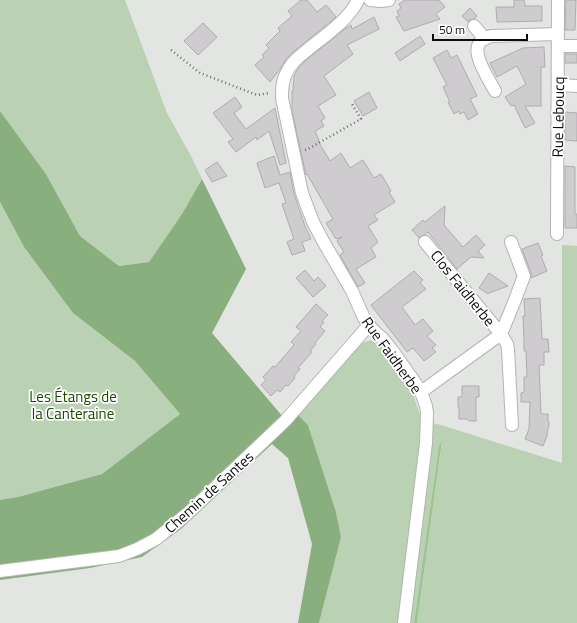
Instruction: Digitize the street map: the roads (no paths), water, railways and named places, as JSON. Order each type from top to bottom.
[{"type":"street","name":"Rue Faidherbe","points":[[358,0],[348,15],[290,66],[283,79],[282,97],[302,193],[314,222],[352,292],[364,318],[392,350],[416,384],[421,392],[426,406],[426,437],[423,473],[404,623]]},
{"type":"street","points":[[370,0],[389,0]]},
{"type":"street","name":"Rue Leboucq","points":[[557,234],[558,0]]},
{"type":"street","points":[[474,26],[485,39]]},
{"type":"street","points":[[496,91],[478,56],[479,46],[485,39],[492,36],[558,34]]},
{"type":"street","points":[[558,46],[577,46]]},
{"type":"street","points":[[558,85],[577,86]]},
{"type":"street","name":"Clos Faidherbe","points":[[425,242],[501,334],[507,344],[512,425]]},
{"type":"street","points":[[501,334],[524,276],[511,242]]},
{"type":"street","name":"Chemin de Santes","points":[[0,571],[119,556],[156,539],[187,514],[285,421],[369,325]]},
{"type":"street","name":"Clos Faidherbe","points":[[421,392],[501,334]]},
{"type":"park label","name":"Les Étangs de la Canteraine","points":[[73,404]]}]
